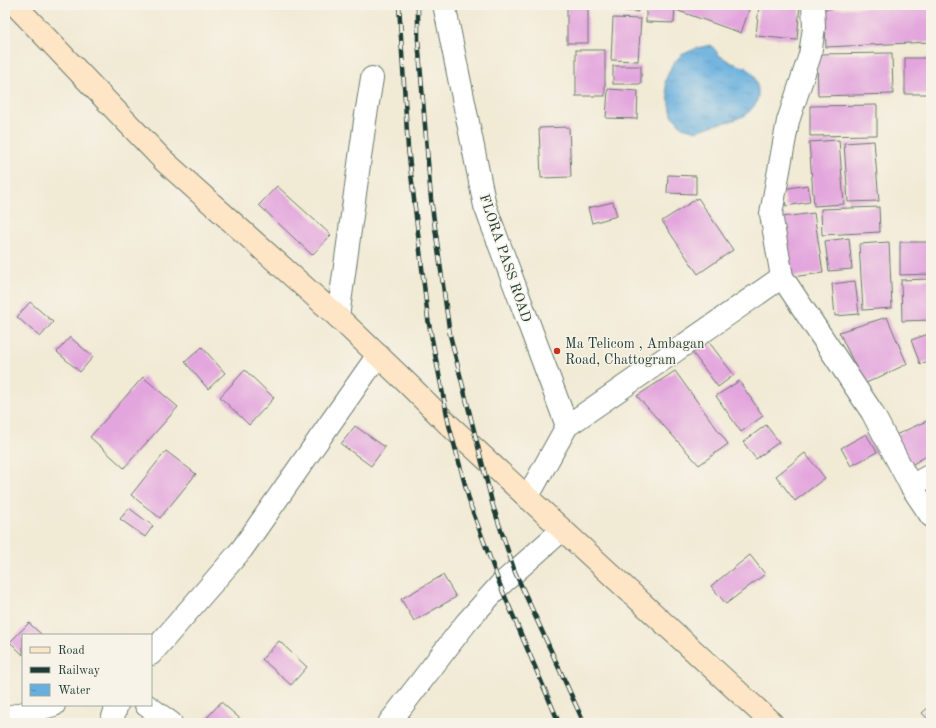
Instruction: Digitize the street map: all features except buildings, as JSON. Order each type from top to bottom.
[{"type":"main road","points":[[15,5],[163,160],[338,316],[449,425],[772,723]]},
{"type":"street","name":"FLORA PASS ROAD","points":[[445,5],[446,17],[485,206],[567,426]]},
{"type":"street","points":[[813,5],[814,27],[810,55],[788,121],[771,214],[782,277],[872,412],[912,486],[931,516]]},
{"type":"street","points":[[338,316],[372,78]]},
{"type":"street","points":[[527,498],[567,426],[782,277]]},
{"type":"street","points":[[152,653],[242,550],[378,355]]},
{"type":"street","points":[[912,486],[931,475]]},
{"type":"street","points":[[390,723],[466,623],[500,585],[562,530]]},
{"type":"street","points":[[5,718],[50,706]]},
{"type":"street","points":[[111,723],[117,706]]},
{"type":"street","points":[[147,706],[171,723]]},
{"type":"water","points":[[711,45],[720,56],[732,63],[747,68],[754,75],[758,89],[758,96],[756,104],[746,115],[697,131],[682,127],[672,115],[665,81],[672,65],[681,55],[697,48]]},
{"type":"railway","points":[[399,5],[408,148],[428,319],[449,425],[471,507],[500,585],[559,723]]},
{"type":"railway","points":[[418,5],[418,39],[431,199],[450,335],[493,506],[515,572],[584,723]]},
{"type":"place","name":"Ma Telicom , Ambagan Road, Chattogram","points":[[557,351]]}]
